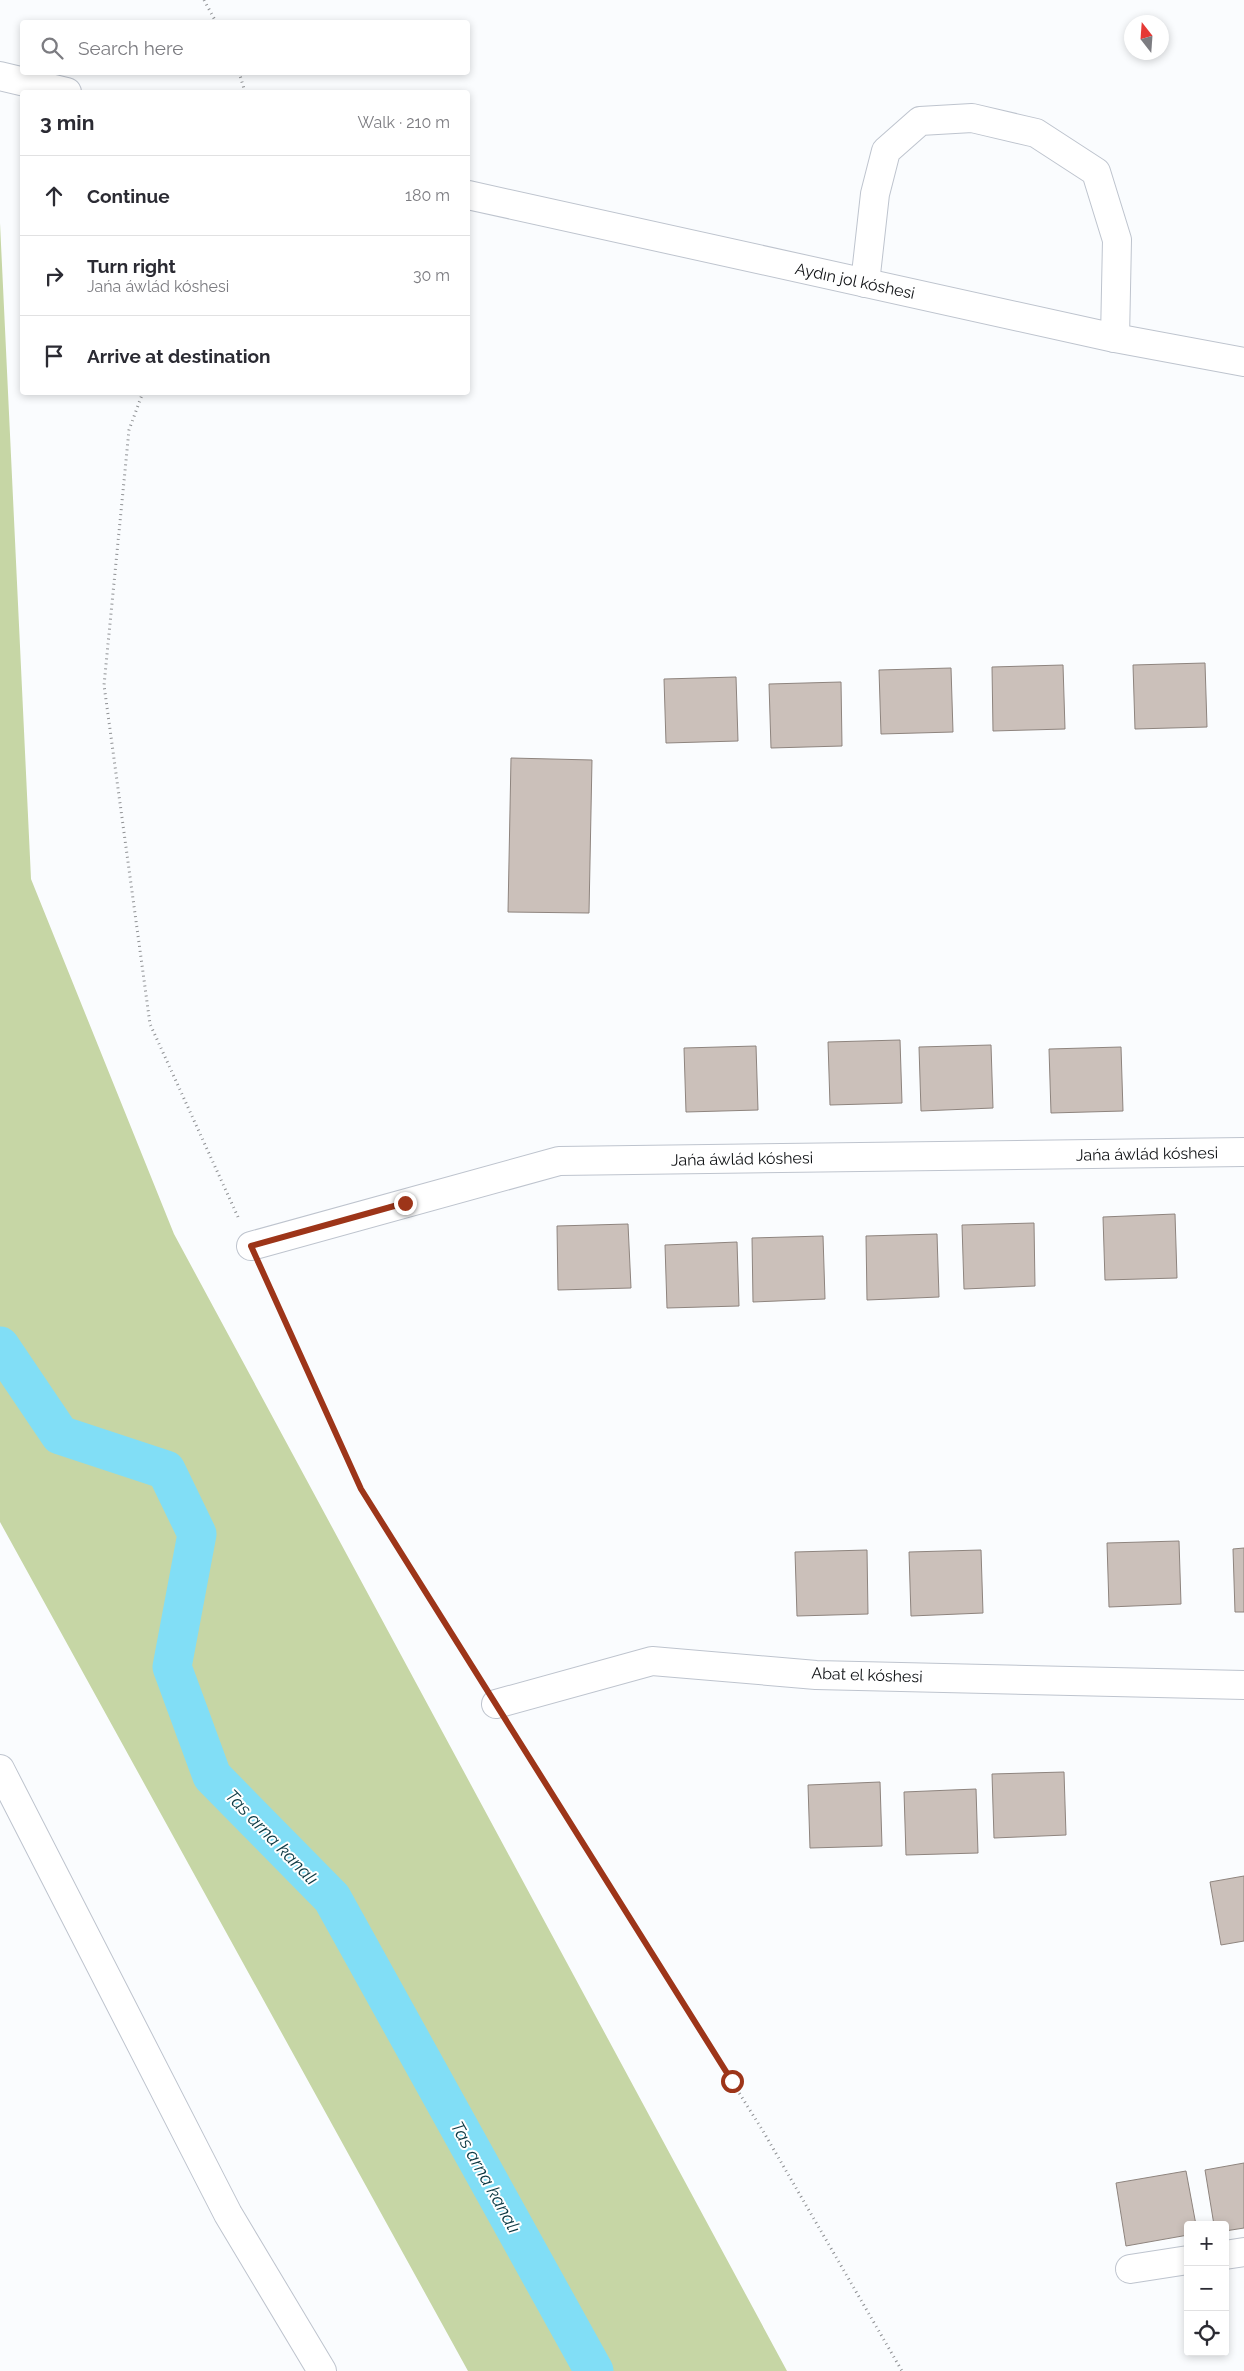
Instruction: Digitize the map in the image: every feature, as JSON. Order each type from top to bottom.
[{"type":"street","points":[[0,76],[59,90]]},
{"type":"street","points":[[865,283],[875,194],[886,151],[920,121],[972,118],[1036,134],[1096,172],[1117,240],[1115,338]]},
{"type":"street","name":"Aydın jol kóshesi","points":[[470,195],[1115,338],[1244,362]]},
{"type":"street","name":"Jańa áwlád kóshesi","points":[[251,1246],[559,1161],[1244,1152]]},
{"type":"street","name":"Abat el kóshesi","points":[[496,1704],[652,1660],[816,1675],[1244,1685]]},
{"type":"street","points":[[0,1769],[228,2214],[322,2371]]},
{"type":"street","points":[[1229,2254],[1244,2252]]},
{"type":"street","points":[[1130,2269],[1184,2261]]},
{"type":"path","points":[[204,0],[215,20]]},
{"type":"path","points":[[240,75],[244,90]]},
{"type":"path","points":[[142,395],[129,430],[104,685],[150,1024],[361,1489],[763,2131],[902,2371]]},
{"type":"green space","points":[[0,223],[31,879],[174,1234],[787,2371],[468,2371],[0,1522]]},
{"type":"building","points":[[1205,663],[1207,727],[1135,729],[1133,665]]},
{"type":"building","points":[[1063,665],[1065,729],[993,731],[992,667]]},
{"type":"building","points":[[951,668],[953,732],[881,734],[879,670]]},
{"type":"building","points":[[736,677],[738,741],[666,743],[664,679]]},
{"type":"building","points":[[841,682],[842,746],[771,748],[769,684]]},
{"type":"building","points":[[511,758],[592,760],[589,913],[508,912]]},
{"type":"building","points":[[900,1040],[902,1103],[830,1105],[828,1042]]},
{"type":"building","points":[[991,1045],[993,1108],[921,1111],[919,1047]]},
{"type":"building","points":[[756,1046],[758,1110],[686,1112],[684,1048]]},
{"type":"building","points":[[1121,1047],[1123,1111],[1051,1113],[1049,1049]]},
{"type":"building","points":[[1175,1214],[1177,1278],[1105,1280],[1103,1217]]},
{"type":"building","points":[[1034,1223],[1035,1286],[964,1289],[962,1225]]},
{"type":"building","points":[[628,1224],[631,1288],[558,1290],[557,1226]]},
{"type":"building","points":[[937,1234],[939,1297],[867,1300],[866,1236]]},
{"type":"building","points":[[823,1236],[825,1299],[753,1302],[752,1238]]},
{"type":"building","points":[[737,1242],[739,1306],[667,1308],[665,1245]]},
{"type":"building","points":[[1179,1541],[1181,1604],[1109,1607],[1107,1543]]},
{"type":"building","points":[[1244,1548],[1244,1612],[1235,1612],[1233,1549]]},
{"type":"building","points":[[867,1550],[868,1614],[797,1616],[795,1552]]},
{"type":"building","points":[[981,1550],[983,1613],[911,1616],[909,1552]]},
{"type":"building","points":[[1064,1772],[1066,1835],[994,1838],[992,1774]]},
{"type":"building","points":[[880,1782],[882,1846],[810,1848],[808,1785]]},
{"type":"building","points":[[976,1789],[978,1853],[906,1855],[904,1792]]},
{"type":"building","points":[[1244,1876],[1244,1941],[1221,1945],[1210,1882]]},
{"type":"building","points":[[1244,2163],[1244,2228],[1229,2230],[1229,2221],[1213,2221],[1205,2170]]},
{"type":"building","points":[[1186,2171],[1195,2221],[1184,2221],[1184,2236],[1126,2246],[1116,2183]]},
{"type":"waterway","name":"Tas arna kanalı","points":[[0,1346],[60,1435],[166,1470],[197,1534],[172,1667],[212,1776],[332,1898],[594,2371]]},
{"type":"route","points":[[405,1203],[251,1246],[361,1489],[732,2081]]}]
